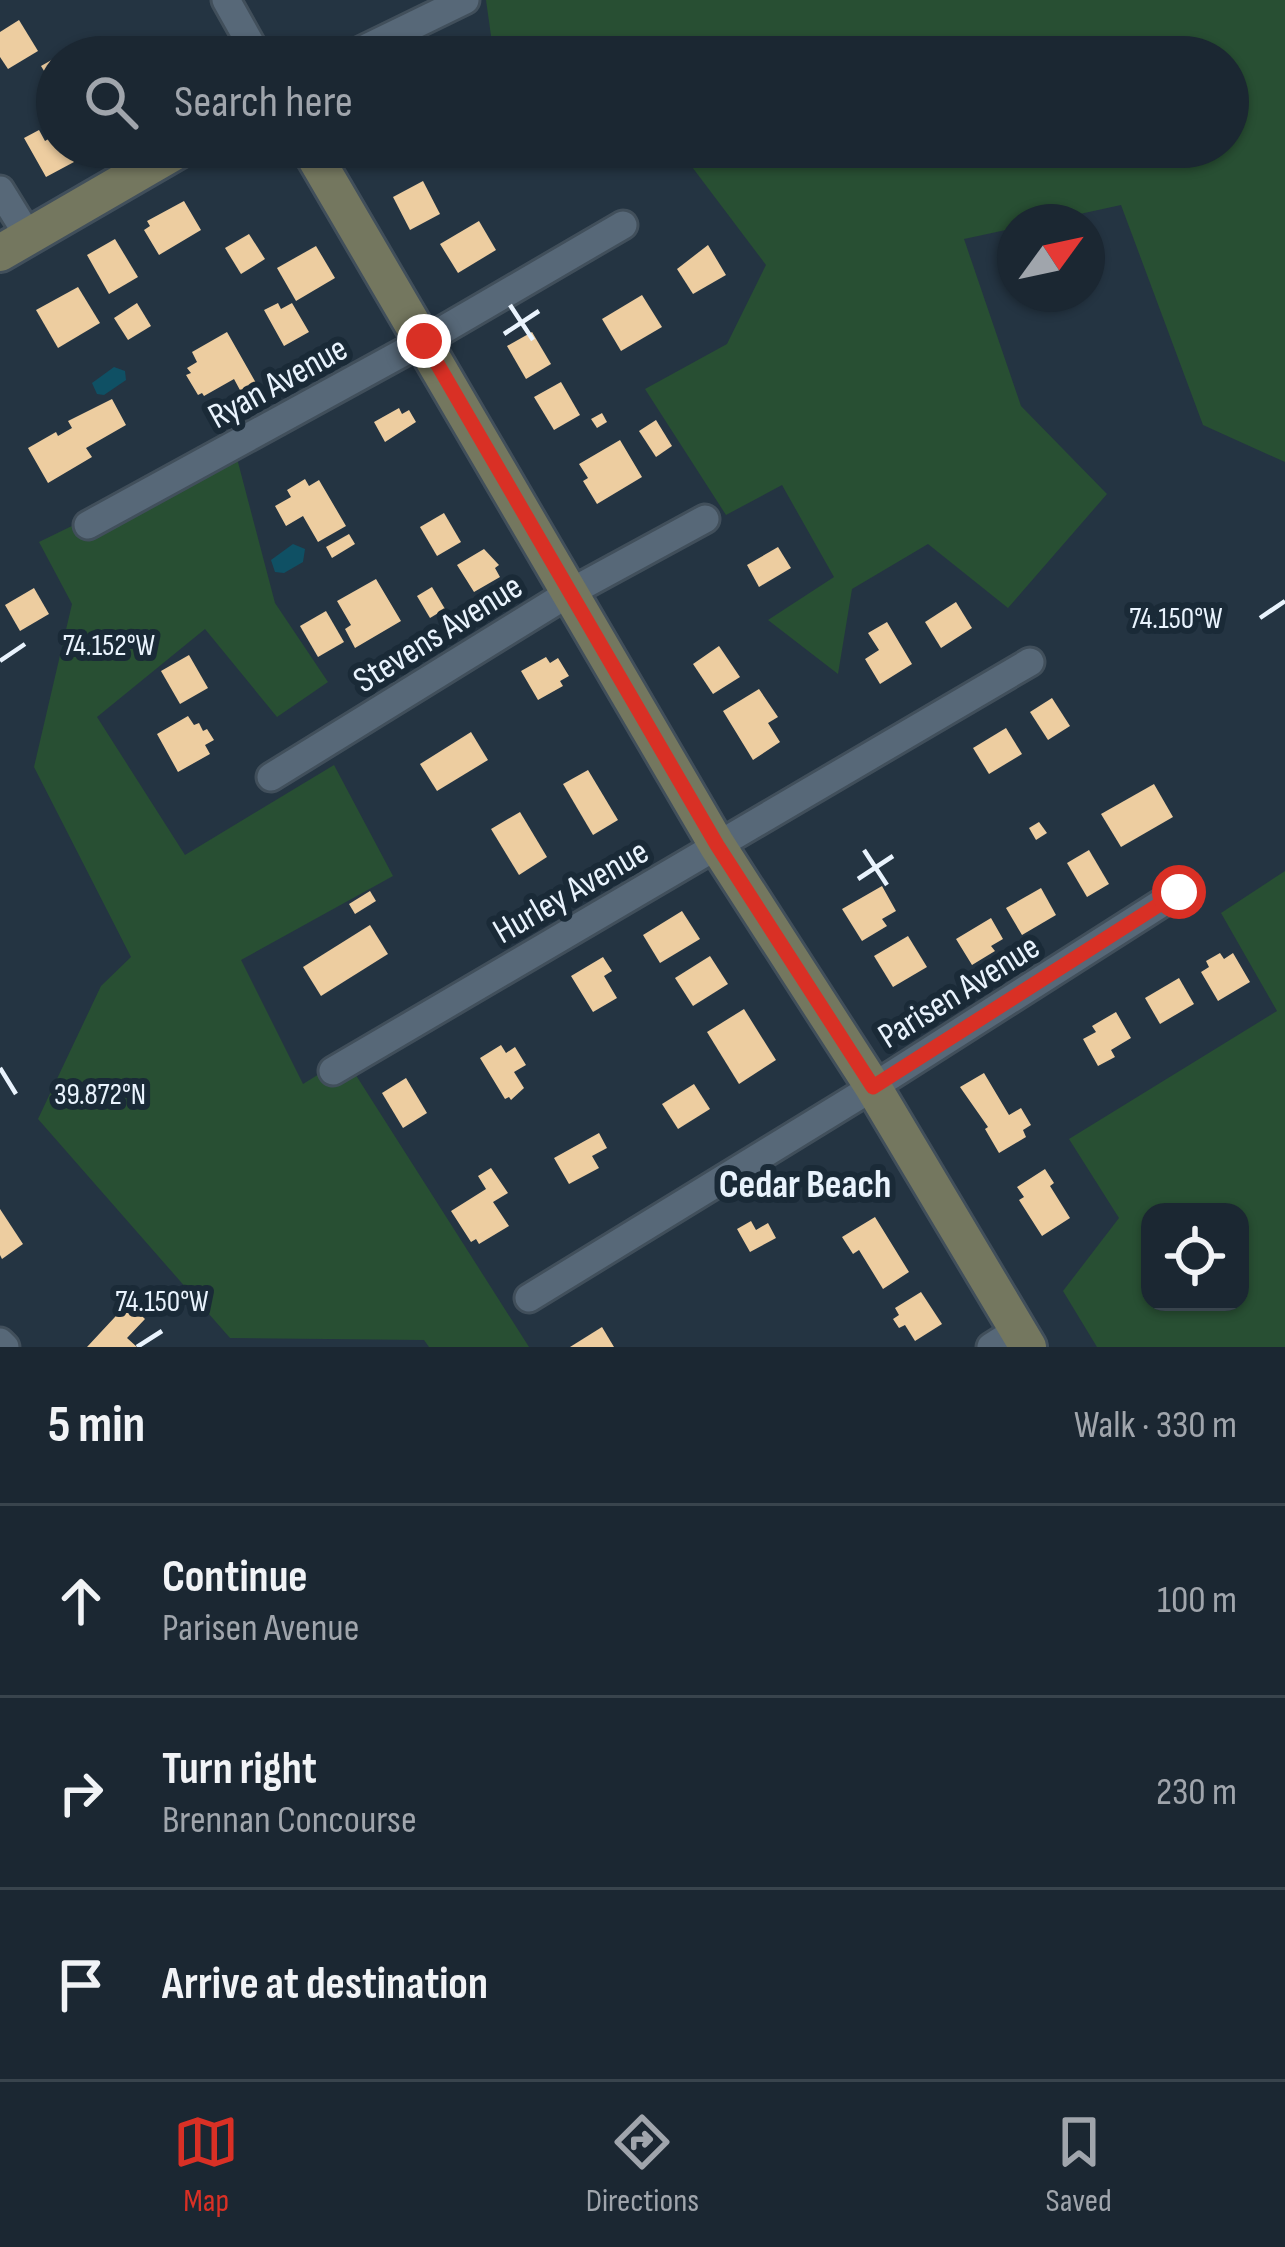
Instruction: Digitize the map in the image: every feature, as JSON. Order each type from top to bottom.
[{"type":"main road","points":[[15,245],[146,168]]},
{"type":"main road","points":[[321,168],[717,845],[873,1087],[1012,1342]]},
{"type":"street","points":[[226,0],[246,36]]},
{"type":"street","points":[[391,36],[465,0]]},
{"type":"street","points":[[0,190],[15,245]]},
{"type":"street","name":"Ryan Avenue","points":[[88,525],[424,341],[623,225]]},
{"type":"street","name":"Stevens Avenue","points":[[271,777],[569,593],[705,519]]},
{"type":"street","name":"Hurley Avenue","points":[[333,1071],[1030,662]]},
{"type":"street","name":"Parisen Avenue","points":[[529,1298],[1179,892]]},
{"type":"green space","points":[[486,0],[1285,0],[1285,462],[1203,425],[1121,205],[1105,208],[1105,204],[997,204],[997,232],[964,239],[1021,406],[1107,494],[1008,608],[928,544],[852,589],[838,674],[768,620],[834,577],[782,485],[726,515],[645,389],[727,344],[766,265],[693,168],[1249,168],[1249,36],[491,36]]},
{"type":"green space","points":[[234,447],[275,603],[328,682],[277,717],[205,629],[97,717],[185,855],[334,765],[393,876],[241,960],[303,1084],[345,1058],[529,1347],[429,1347],[424,1340],[230,1338],[38,1119],[101,986],[131,957],[34,767],[72,604],[39,542]]},
{"type":"green space","points":[[1285,871],[1285,1347],[1097,1347],[1063,1291],[1119,1218],[1069,1139],[1277,1011],[1221,913]]},
{"type":"water","points":[[114,367],[125,371],[126,380],[104,395],[97,394],[92,383]]},
{"type":"water","points":[[293,544],[305,549],[303,562],[284,573],[275,572],[271,560]]},
{"type":"building","points":[[19,20],[36,52],[8,69],[0,57],[0,32]]},
{"type":"building","points":[[36,132],[36,159],[24,138]]},
{"type":"building","points":[[41,168],[63,168],[46,177]]},
{"type":"building","points":[[423,181],[440,214],[410,230],[393,197]]},
{"type":"building","points":[[184,201],[201,230],[159,255],[144,230],[150,226],[147,221]]},
{"type":"building","points":[[479,221],[496,250],[458,273],[440,244]]},
{"type":"building","points":[[249,234],[265,259],[241,274],[225,248]]},
{"type":"building","points":[[115,239],[138,277],[109,294],[87,255]]},
{"type":"building","points":[[708,245],[726,275],[693,294],[677,269]]},
{"type":"building","points":[[316,246],[335,278],[296,301],[277,268]]},
{"type":"building","points":[[78,287],[100,323],[58,348],[36,310]]},
{"type":"building","points":[[642,295],[662,327],[621,351],[602,319]]},
{"type":"building","points":[[137,303],[151,326],[128,340],[114,318]]},
{"type":"building","points":[[278,303],[281,309],[292,303],[309,332],[284,346],[264,310]]},
{"type":"building","points":[[227,332],[256,383],[241,392],[234,379],[198,395],[186,375],[191,373],[187,368],[197,362],[192,352]]},
{"type":"building","points":[[532,332],[551,364],[526,379],[507,346]]},
{"type":"building","points":[[561,382],[580,415],[554,430],[534,397]]},
{"type":"building","points":[[112,399],[126,425],[86,448],[92,457],[48,483],[28,448],[72,428],[68,421]]},
{"type":"building","points":[[399,408],[402,414],[409,410],[416,422],[385,442],[374,422]]},
{"type":"building","points":[[602,413],[607,422],[597,428],[591,419]]},
{"type":"building","points":[[656,420],[672,446],[656,457],[639,431]]},
{"type":"building","points":[[620,440],[642,477],[597,504],[579,464]]},
{"type":"building","points":[[305,479],[309,486],[319,480],[346,526],[318,542],[303,516],[286,526],[275,506],[291,497],[287,490]]},
{"type":"building","points":[[444,513],[461,542],[437,556],[420,527]]},
{"type":"building","points":[[349,534],[355,544],[332,558],[326,547]]},
{"type":"building","points":[[778,547],[791,568],[759,587],[747,565]]},
{"type":"building","points":[[484,549],[499,565],[495,568],[500,577],[474,592],[457,565]]},
{"type":"building","points":[[376,579],[401,621],[355,648],[345,629],[351,625],[337,601]]},
{"type":"building","points":[[432,587],[445,609],[430,618],[417,596]]},
{"type":"building","points":[[34,588],[49,614],[20,631],[5,605]]},
{"type":"building","points":[[956,602],[972,628],[941,648],[925,622]]},
{"type":"building","points":[[326,611],[344,642],[318,657],[300,626]]},
{"type":"building","points":[[887,622],[912,664],[880,684],[865,659],[879,650],[868,633]]},
{"type":"building","points":[[719,646],[740,677],[713,694],[693,664]]},
{"type":"building","points":[[189,655],[208,688],[180,704],[161,671]]},
{"type":"building","points":[[546,657],[550,663],[558,658],[569,676],[560,681],[563,686],[538,700],[521,671]]},
{"type":"building","points":[[759,689],[778,717],[768,723],[780,742],[753,760],[723,711]]},
{"type":"building","points":[[1052,698],[1070,726],[1048,740],[1030,712]]},
{"type":"building","points":[[188,716],[214,740],[205,745],[210,754],[178,772],[157,734]]},
{"type":"building","points":[[1006,728],[1022,754],[989,774],[973,748]]},
{"type":"building","points":[[471,732],[488,760],[437,791],[420,764]]},
{"type":"building","points":[[588,770],[618,820],[593,835],[563,784]]},
{"type":"building","points":[[1154,784],[1173,817],[1121,847],[1101,814]]},
{"type":"building","points":[[520,812],[547,857],[519,875],[491,829]]},
{"type":"building","points":[[1039,822],[1047,833],[1036,840],[1029,828]]},
{"type":"building","points":[[1089,850],[1109,884],[1087,897],[1067,863]]},
{"type":"building","points":[[882,886],[896,911],[882,919],[887,926],[862,941],[842,909]]},
{"type":"building","points":[[1041,888],[1056,915],[1022,935],[1006,908]]},
{"type":"building","points":[[370,891],[376,901],[355,914],[349,904]]},
{"type":"building","points":[[682,911],[700,939],[660,963],[643,935]]},
{"type":"building","points":[[991,918],[1003,939],[991,946],[995,951],[972,965],[956,939]]},
{"type":"building","points":[[370,925],[388,954],[321,996],[303,967]]},
{"type":"building","points":[[908,936],[927,967],[893,987],[874,956]]},
{"type":"building","points":[[1220,953],[1224,959],[1233,953],[1250,982],[1218,1001],[1201,972],[1209,967],[1206,961]]},
{"type":"building","points":[[710,956],[728,984],[693,1006],[675,978]]},
{"type":"building","points":[[603,957],[612,971],[604,976],[617,998],[593,1012],[571,976]]},
{"type":"building","points":[[1179,978],[1194,1004],[1160,1024],[1145,998]]},
{"type":"building","points":[[744,1009],[776,1060],[739,1084],[707,1032]]},
{"type":"building","points":[[1116,1012],[1131,1038],[1111,1050],[1115,1057],[1098,1066],[1083,1039],[1096,1032],[1092,1026]]},
{"type":"building","points":[[501,1045],[506,1053],[515,1047],[526,1065],[514,1072],[524,1088],[511,1100],[505,1099],[480,1058]]},
{"type":"building","points":[[984,1073],[1009,1115],[1021,1108],[1031,1125],[1023,1130],[1026,1137],[999,1153],[988,1127],[960,1087]]},
{"type":"building","points":[[406,1078],[427,1113],[403,1128],[382,1093]]},
{"type":"building","points":[[694,1084],[710,1109],[678,1129],[662,1104]]},
{"type":"building","points":[[599,1133],[607,1148],[592,1156],[599,1168],[569,1184],[554,1158]]},
{"type":"building","points":[[491,1168],[508,1193],[493,1202],[509,1226],[479,1244],[476,1239],[471,1242],[451,1211],[486,1189],[478,1176]]},
{"type":"building","points":[[1045,1169],[1070,1218],[1042,1236],[1019,1200],[1024,1197],[1017,1187]]},
{"type":"building","points":[[0,1209],[23,1244],[2,1259],[0,1255]]},
{"type":"building","points":[[875,1217],[909,1272],[883,1289],[859,1250],[853,1254],[842,1237]]},
{"type":"building","points":[[751,1221],[756,1230],[768,1223],[776,1238],[750,1252],[737,1229]]},
{"type":"building","points":[[921,1292],[942,1324],[915,1341],[905,1325],[899,1328],[893,1319],[899,1315],[895,1308]]},
{"type":"building","points":[[128,1303],[145,1319],[127,1338],[137,1347],[87,1347]]},
{"type":"building","points":[[602,1327],[614,1347],[570,1347]]},
{"type":"district","name":"Cedar Beach","points":[[805,1183]]},
{"type":"route","points":[[424,341],[717,845],[873,1087],[1179,892]]}]
